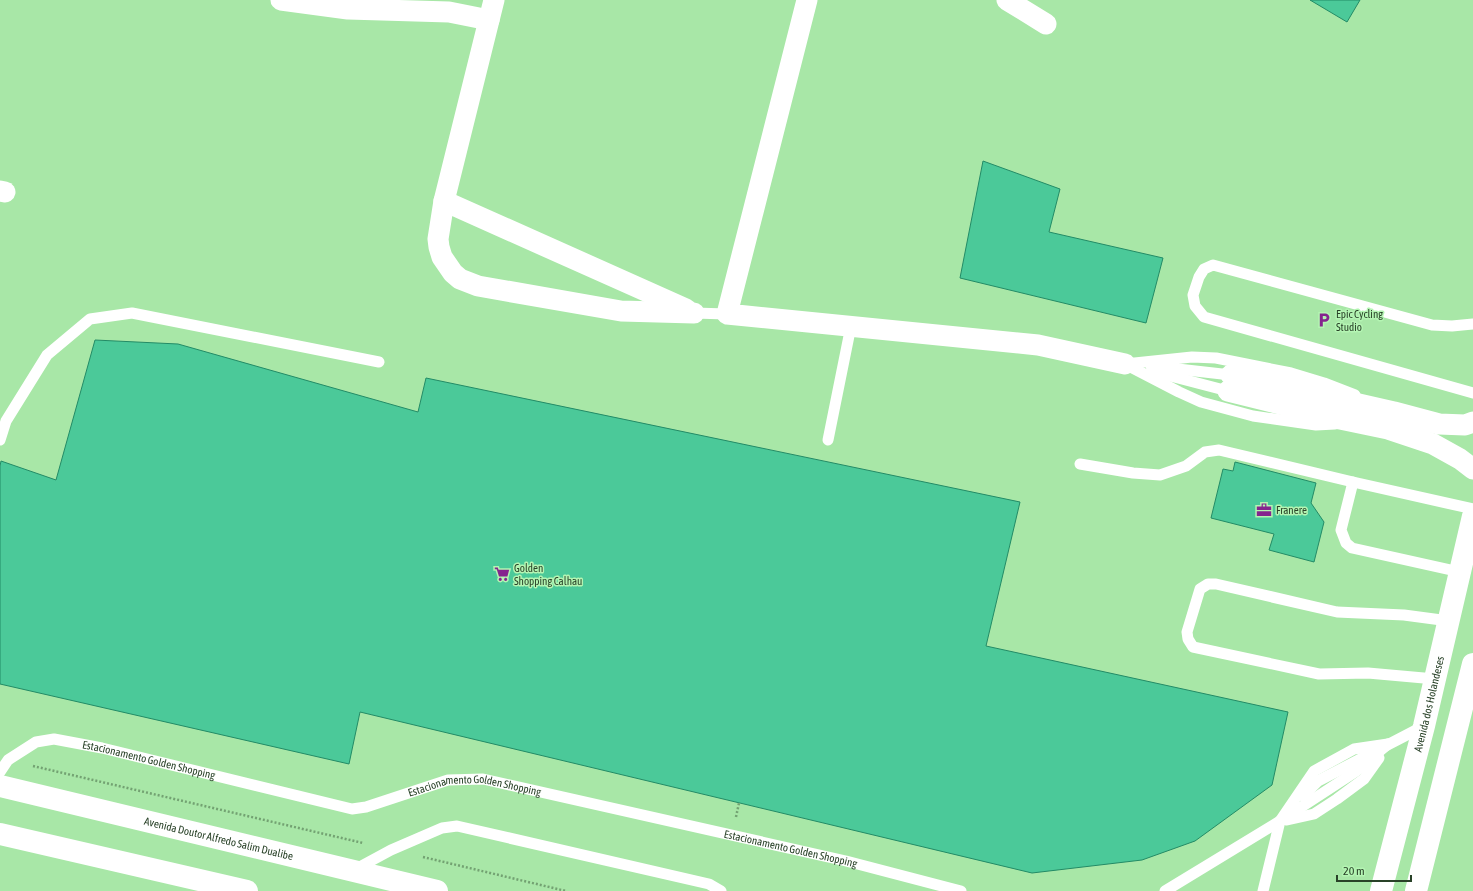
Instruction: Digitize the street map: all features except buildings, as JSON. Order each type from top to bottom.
[{"type":"main road","name":"Avenida dos Holandeses","points":[[1381,891],[1424,726],[1473,516]]},
{"type":"main road","points":[[1416,891],[1473,664]]},
{"type":"main road","name":"Avenida Doutor Alfredo Salim Dualibe","points":[[0,786],[437,891]]},
{"type":"main road","points":[[0,834],[247,891]]},
{"type":"street","points":[[281,0],[348,9],[449,12],[489,20]]},
{"type":"street","points":[[422,0],[449,12]]},
{"type":"street","points":[[494,0],[444,201],[438,239],[442,257],[450,269],[460,279],[468,283],[486,287],[621,311],[694,312]]},
{"type":"street","points":[[807,0],[727,314],[1038,345],[1125,364]]},
{"type":"street","points":[[1007,0],[1046,24]]},
{"type":"street","points":[[444,201],[694,312]]},
{"type":"street","points":[[1230,383],[1394,412],[1439,424],[1465,425],[1473,422]]},
{"type":"street","points":[[1230,383],[1360,423],[1388,429],[1433,444],[1460,459],[1473,469]]},
{"type":"lane","points":[[1473,324],[1452,326],[1432,325],[1213,265],[1204,269],[1199,276],[1193,295],[1195,306],[1204,317],[1473,393]]},
{"type":"lane","points":[[694,312],[727,314]]},
{"type":"lane","points":[[0,440],[6,421],[47,355],[90,319],[132,313],[379,362]]},
{"type":"lane","points":[[828,440],[851,326]]},
{"type":"lane","points":[[1125,364],[1192,357],[1216,358],[1276,369],[1318,381],[1344,390],[1394,412]]},
{"type":"lane","points":[[1125,364],[1189,370],[1230,383]]},
{"type":"lane","points":[[1125,364],[1230,383]]},
{"type":"lane","points":[[1125,364],[1178,392],[1201,402],[1253,416],[1316,425],[1360,423]]},
{"type":"lane","points":[[1080,464],[1133,473],[1160,475],[1186,466],[1205,452],[1219,450],[1473,509]]},
{"type":"lane","points":[[1353,482],[1341,530],[1346,543],[1352,548],[1460,572]]},
{"type":"lane","points":[[1435,679],[1368,673],[1319,674],[1193,647],[1188,639],[1187,632],[1200,589],[1208,584],[1224,586],[1337,612],[1404,615],[1449,620]]},
{"type":"lane","points":[[1165,891],[1280,821],[1318,781],[1424,726]]},
{"type":"lane","name":"Estacionamento Golden Shopping","points":[[0,772],[8,760],[36,742],[54,738],[102,748],[352,809],[366,807],[448,780],[483,779],[846,861],[961,891]]},
{"type":"lane","points":[[1280,821],[1314,814],[1337,799],[1364,779],[1388,744]]},
{"type":"lane","points":[[1263,891],[1280,821]]},
{"type":"lane","points":[[352,871],[391,850],[442,828],[457,826],[710,884],[721,891]]},
{"type":"path","points":[[8,760],[566,891]]},
{"type":"place","name":"Epic Cycling Studio","points":[[1324,320]]},
{"type":"place","name":"Franere","points":[[1264,510]]},
{"type":"place","name":"Golden Shopping Calhau","points":[[502,574]]}]
